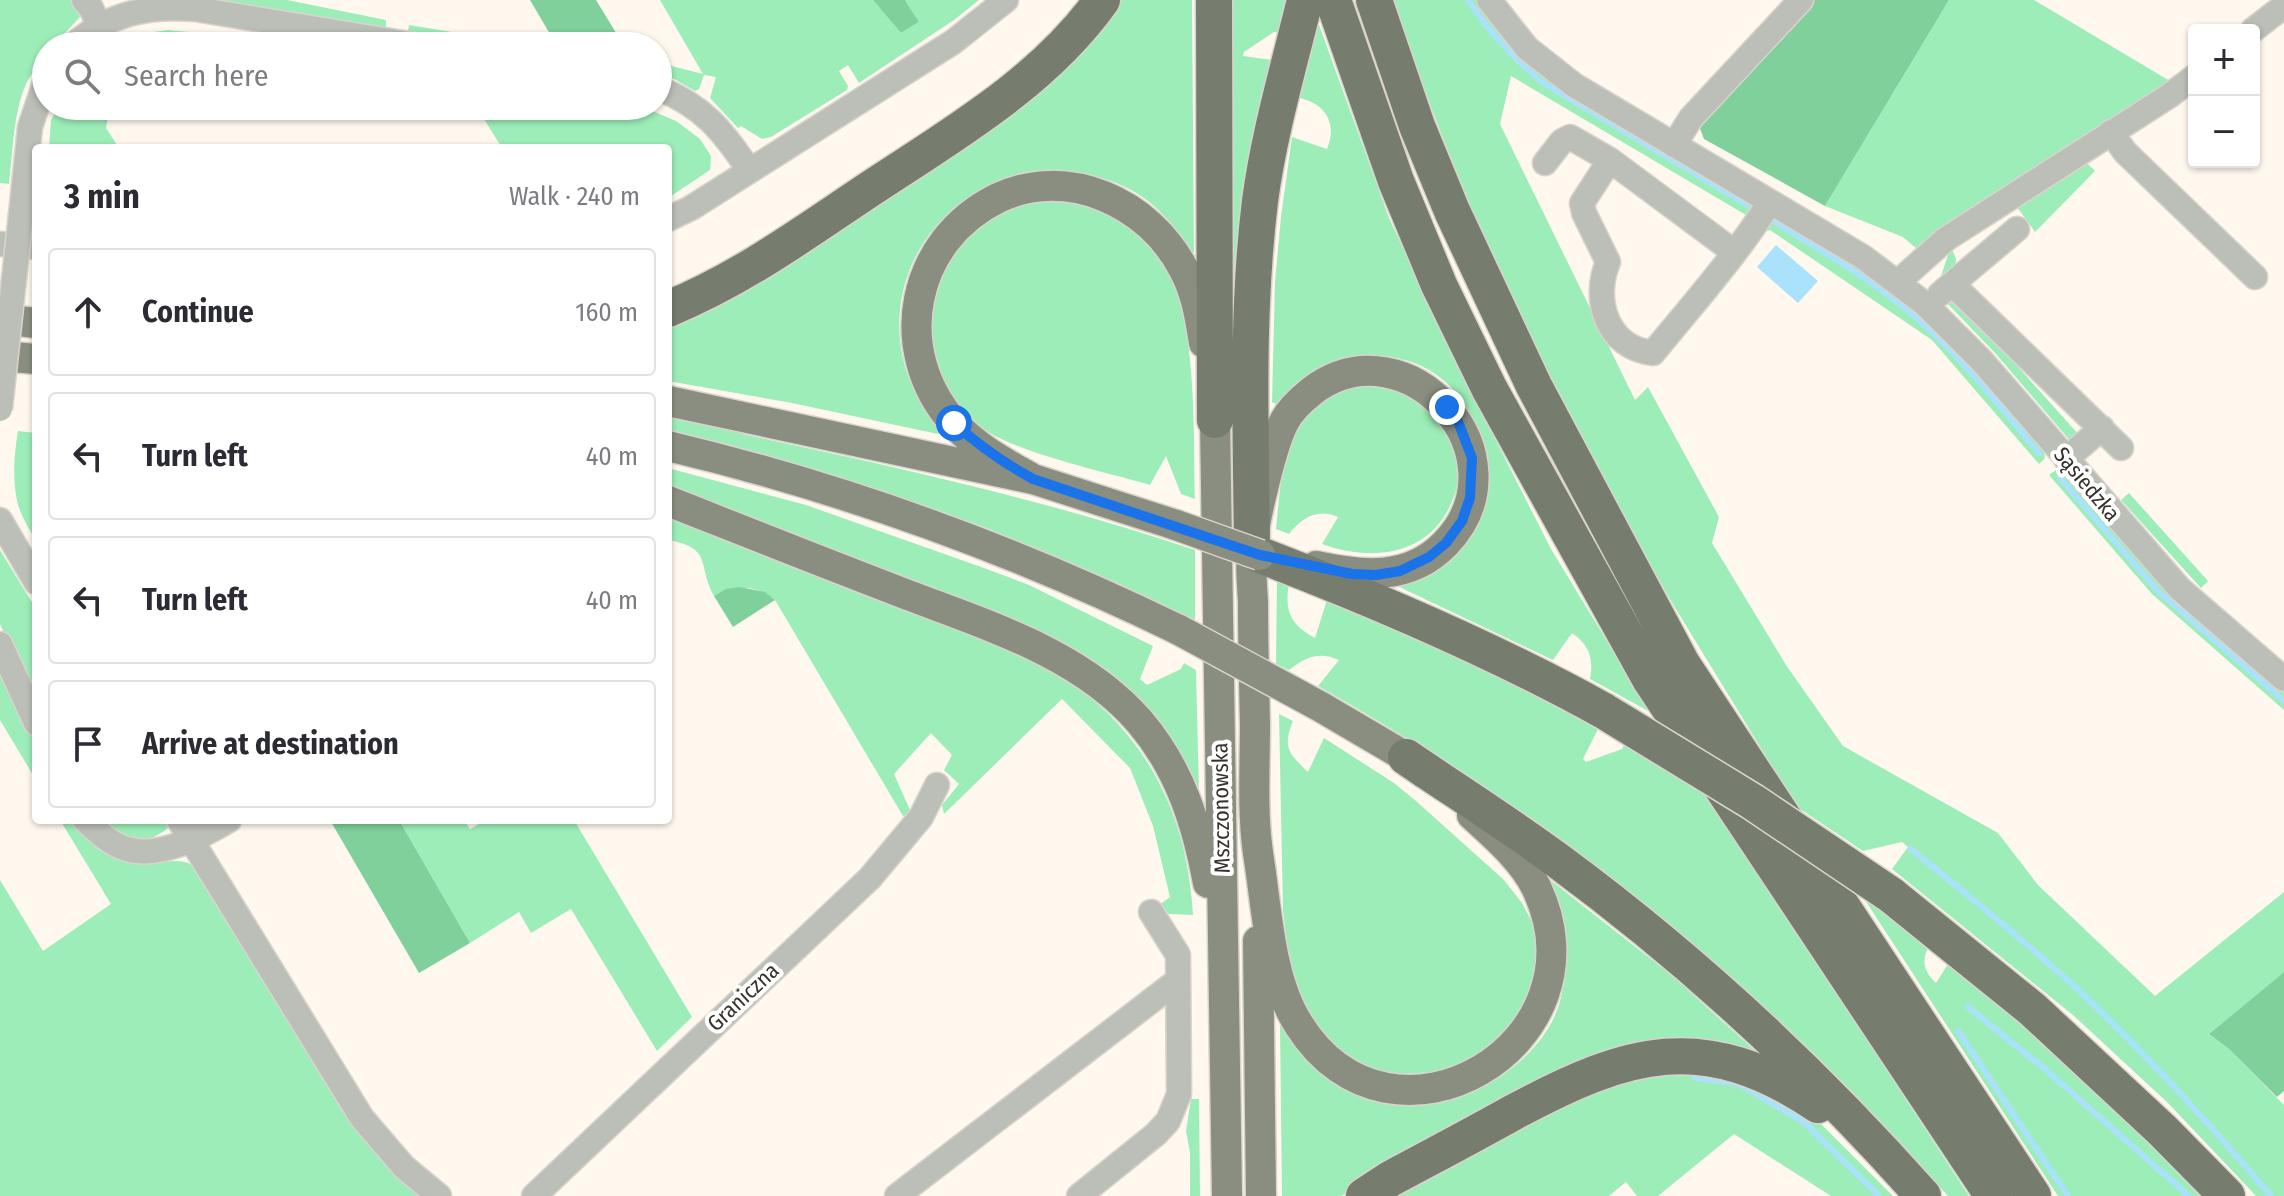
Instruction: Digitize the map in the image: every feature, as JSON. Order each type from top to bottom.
[{"type":"highway","points":[[672,307],[701,296],[751,269],[963,129],[1042,66],[1072,38],[1102,0]]},
{"type":"highway","points":[[1214,0],[1215,420]]},
{"type":"highway","points":[[1305,0],[1268,156],[1251,289],[1256,551],[1322,574],[1532,672],[1604,711],[1753,802],[1891,895],[2032,1009],[2142,1111],[2227,1196]]},
{"type":"highway","points":[[1333,0],[1396,181],[1439,285],[1489,388],[1650,679],[1993,1196]]},
{"type":"highway","points":[[1374,0],[1417,126],[1452,211],[1534,386],[1682,664],[2033,1196]]},
{"type":"highway","points":[[1406,757],[1556,859],[1656,937],[1783,1050],[1916,1188]]},
{"type":"highway","points":[[1364,1196],[1562,1086],[1631,1061],[1680,1055],[1729,1061],[1764,1073],[1792,1088],[1829,1113],[1916,1188]]},
{"type":"main road","name":"Mszczonowska","points":[[1033,479],[976,444],[954,423],[938,401],[922,370],[916,335],[920,292],[930,264],[948,236],[973,213],[999,198],[1027,189],[1065,186],[1102,193],[1131,208],[1168,244],[1194,291],[1205,343],[1215,420],[1227,1196]]},
{"type":"main road","points":[[0,319],[32,323]]},
{"type":"main road","points":[[0,356],[32,359]]},
{"type":"main road","points":[[672,447],[809,484],[899,514],[1066,579],[1179,630],[1321,707],[1406,757],[1467,810],[1521,865],[1535,885],[1552,942],[1550,978],[1540,1008],[1523,1035],[1502,1057],[1476,1075],[1451,1085],[1399,1091],[1353,1076],[1315,1047],[1299,1025],[1280,984],[1257,843],[1256,551],[1276,443],[1284,421],[1297,404],[1315,388],[1337,378],[1380,372],[1416,382],[1447,407],[1467,439],[1473,478],[1462,521],[1446,543],[1429,557],[1400,571],[1376,575],[1322,574]]},
{"type":"main road","points":[[672,402],[1033,479],[1256,551]]},
{"type":"main road","points":[[672,503],[1010,635],[1077,670],[1124,705],[1160,748],[1192,811],[1203,855],[1224,995]]},
{"type":"main road","name":"Mszczonowska","points":[[1257,843],[1261,1196]]},
{"type":"street","points":[[84,0],[99,25]]},
{"type":"street","points":[[672,217],[953,42],[1006,0]]},
{"type":"street","name":"Sąsiedzka","points":[[1489,0],[1512,32],[1545,64],[1574,85],[1863,257],[1925,304],[1982,361],[2180,589],[2284,679]]},
{"type":"street","points":[[1674,145],[1691,118],[1801,0]]},
{"type":"street","points":[[2260,25],[2284,6]]},
{"type":"street","points":[[90,32],[99,25],[145,9],[180,7],[334,32]]},
{"type":"street","points":[[1898,282],[1946,239],[2188,82]]},
{"type":"street","points":[[672,94],[703,112],[730,142],[749,170]]},
{"type":"street","points":[[0,409],[32,120]]},
{"type":"street","points":[[2111,132],[2125,152],[2255,277]]},
{"type":"street","points":[[1545,163],[1562,141],[1570,137],[1610,160],[1734,252]]},
{"type":"street","points":[[1610,160],[1582,203],[1608,262],[1601,285],[1602,310],[1610,328],[1642,352],[1653,353],[1770,202]]},
{"type":"street","points":[[1925,304],[2017,229]]},
{"type":"street","points":[[0,244],[32,247]]},
{"type":"street","points":[[1952,284],[2121,448]]},
{"type":"street","points":[[2066,459],[2102,428]]},
{"type":"street","points":[[0,520],[32,575]]},
{"type":"street","points":[[0,644],[32,714]]},
{"type":"street","name":"Graniczna","points":[[534,1196],[870,878],[921,817],[937,785]]},
{"type":"street","points":[[89,824],[105,839],[128,850],[169,847],[185,830],[211,824]]},
{"type":"street","points":[[185,830],[362,1118],[404,1167],[439,1196]]},
{"type":"street","points":[[1079,1196],[1156,1134],[1176,1106],[1181,1077],[1178,955],[1151,912]]},
{"type":"street","points":[[897,1196],[1177,981]]},
{"type":"green space","points":[[0,0],[70,0],[75,3],[80,17],[66,32],[32,32],[32,75],[26,84],[16,120],[9,184],[0,183]]},
{"type":"green space","points":[[220,0],[287,0],[386,20],[386,30]]},
{"type":"green space","points":[[530,0],[596,0],[615,32],[549,32]]},
{"type":"green space","points":[[660,0],[873,0],[901,33],[919,22],[905,0],[979,0],[859,83],[848,65],[839,71],[848,86],[847,90],[771,137],[762,139],[741,126],[738,128],[710,98],[716,77],[704,75],[699,89],[695,91],[672,78],[672,66],[703,74]]},
{"type":"green space","points":[[873,0],[905,0],[919,22],[901,33]]},
{"type":"green space","points":[[1120,0],[1192,0],[1194,254],[1164,216],[1125,187],[1079,173],[1035,172],[993,184],[956,206],[927,237],[908,275],[899,319],[905,367],[916,393],[941,431],[938,434],[672,382],[672,321],[1114,8]]},
{"type":"green space","points":[[1230,0],[1289,0],[1281,33],[1274,32],[1244,52],[1243,56],[1272,60],[1241,231],[1232,307]]},
{"type":"green space","points":[[1394,0],[1476,0],[1514,51],[1546,79],[1756,207],[1747,223],[1746,215],[1511,76],[1500,124],[1635,400],[1648,387],[1719,517],[1712,543],[1786,665],[1843,746],[1998,833],[2038,885],[2155,996],[2284,892],[2284,972],[2209,1034],[2229,1049],[2284,1105],[2284,1196],[2256,1196],[2168,1103],[2074,1016],[1892,869],[1908,847],[1902,842],[1863,851],[1797,807],[1674,606],[1587,455],[1488,252],[1425,92]]},
{"type":"green space","points":[[1812,0],[1949,0],[1825,206],[1704,139],[1699,126]]},
{"type":"green space","points":[[1949,0],[2034,0],[2175,84],[1917,249],[1903,237],[1825,206]]},
{"type":"green space","points":[[1318,22],[1389,218],[1457,364],[1551,549],[1650,712],[1590,679],[1589,653],[1583,642],[1572,633],[1553,660],[1391,583],[1412,577],[1485,473],[1485,457],[1477,431],[1462,401],[1441,378],[1415,364],[1387,356],[1357,357],[1328,365],[1301,381],[1278,405],[1272,402],[1275,282],[1292,137],[1327,149],[1330,140],[1327,116],[1316,105],[1300,98]]},
{"type":"green space","points":[[409,25],[452,32],[408,32]]},
{"type":"green space","points":[[672,119],[700,139],[711,156],[710,170],[672,195],[672,144],[500,144],[485,120]]},
{"type":"green space","points":[[51,120],[108,120],[106,128],[116,144],[49,144]]},
{"type":"green space","points":[[2085,161],[2095,171],[2035,232],[2017,207],[1952,249],[1955,268],[1940,279],[1950,249]]},
{"type":"green space","points":[[1065,199],[1106,210],[1122,220],[1154,248],[1171,277],[1181,305],[1191,371],[1195,499],[1181,494],[1166,456],[1150,485],[1035,452],[993,435],[958,406],[942,384],[933,364],[929,321],[933,298],[950,257],[963,240],[979,225],[999,213]]},
{"type":"green space","points":[[1776,216],[1887,287],[1934,326],[2044,448],[2045,458],[2039,464],[1932,340],[1770,230],[1763,232]]},
{"type":"green space","points":[[1951,292],[2080,436],[2072,443],[1996,354],[1945,301]]},
{"type":"green space","points":[[1400,387],[1434,408],[1461,464],[1454,496],[1445,516],[1432,531],[1400,549],[1362,553],[1322,544],[1338,517],[1330,514],[1310,516],[1289,534],[1276,529],[1285,460],[1298,429],[1308,415],[1327,398],[1345,389]]},
{"type":"green space","points":[[672,417],[740,428],[742,434],[970,486],[1083,515],[1195,550],[1195,620],[984,527],[831,477],[672,432]]},
{"type":"green space","points":[[18,431],[32,433],[32,534],[18,504],[15,461]]},
{"type":"green space","points":[[672,469],[806,505],[1029,585],[1153,646],[1140,679],[1147,685],[1181,669],[1184,663],[1196,670],[1199,791],[1169,741],[1145,710],[672,488]]},
{"type":"green space","points":[[2056,470],[2062,471],[2231,649],[2284,693],[2284,710],[2152,594],[2049,475]]},
{"type":"green space","points":[[2129,493],[2208,581],[2201,588],[2121,500]]},
{"type":"green space","points":[[672,518],[988,640],[1023,655],[1074,685],[1104,710],[1130,738],[1151,768],[1168,801],[1180,837],[1189,875],[1193,915],[1169,914],[1159,905],[1170,897],[1153,826],[1130,768],[1062,699],[944,814],[942,805],[959,784],[944,770],[952,755],[931,733],[894,774],[910,810],[903,816],[775,600],[760,591],[745,588],[714,596],[702,559],[682,543],[672,541]]},
{"type":"green space","points":[[0,550],[32,602],[32,694],[0,624]]},
{"type":"green space","points":[[1277,579],[1289,584],[1291,616],[1300,628],[1315,638],[1327,600],[1497,674],[1598,729],[1583,759],[1586,762],[1622,749],[1626,742],[1702,788],[1969,1196],[1948,1196],[1807,1049],[1654,914],[1491,793],[1318,686],[1339,660],[1325,656],[1312,657],[1289,670],[1276,664]]},
{"type":"green space","points":[[740,587],[765,592],[775,600],[733,627],[714,596],[726,589]]},
{"type":"green space","points":[[0,663],[32,732],[32,773],[0,720]]},
{"type":"green space","points":[[1279,714],[1293,721],[1288,737],[1289,750],[1308,772],[1324,738],[1394,783],[1416,801],[1504,880],[1522,903],[1532,922],[1538,947],[1532,992],[1516,1023],[1466,1064],[1437,1072],[1385,1075],[1339,1054],[1310,1022],[1290,969],[1283,910]]},
{"type":"green space","points":[[62,824],[75,824],[95,845],[125,860],[148,863],[181,861],[192,865],[344,1114],[392,1168],[422,1196],[0,1196],[0,880],[43,951],[111,904]]},
{"type":"green space","points":[[105,824],[166,824],[168,828],[141,840],[117,832]]},
{"type":"green space","points":[[332,824],[401,824],[470,943],[419,973]]},
{"type":"green space","points":[[401,824],[467,824],[470,829],[479,824],[576,824],[692,1017],[657,1051],[571,909],[531,933],[519,912],[470,943]]},
{"type":"green space","points":[[1549,879],[1670,974],[1763,1058],[1719,1042],[1684,1040],[1364,1177],[1342,1196],[1282,1196],[1280,1024],[1296,1047],[1327,1078],[1365,1098],[1394,1104],[1424,1104],[1444,1102],[1481,1088],[1532,1050],[1555,1016],[1564,984],[1566,939],[1561,909]]},
{"type":"green space","points":[[1859,891],[1930,945],[1925,955],[1925,965],[1936,983],[1948,964],[1989,992],[2206,1196],[2058,1196]]},
{"type":"green space","points":[[2284,972],[2284,1091],[2277,1097],[2229,1049],[2209,1034]]},
{"type":"green space","points":[[1652,1070],[1735,1078],[1816,1119],[1893,1196],[1831,1196],[1734,1134],[1658,1196],[1637,1196],[1626,1182],[1609,1196],[1384,1196],[1568,1095]]},
{"type":"green space","points":[[1191,1099],[1199,1099],[1200,1196],[1190,1196],[1190,1153],[1186,1131]]},
{"type":"water","points":[[1776,245],[1818,281],[1798,303],[1757,267]]},
{"type":"waterway","points":[[1468,0],[1502,44],[1543,83],[1749,206]]},
{"type":"waterway","points":[[1776,223],[1865,278],[1914,316],[1964,365],[2039,453]]},
{"type":"waterway","points":[[2060,478],[2158,591],[2284,701]]},
{"type":"waterway","points":[[1911,849],[2088,999],[2182,1095],[2271,1196]]},
{"type":"waterway","points":[[1968,1007],[2046,1070],[2189,1196]]},
{"type":"waterway","points":[[1958,1031],[2068,1196]]},
{"type":"waterway","points":[[1695,1078],[1739,1084],[1805,1123],[1879,1196]]},
{"type":"route","points":[[954,423],[976,444],[1033,479],[1260,555],[1352,574],[1376,575],[1400,571],[1429,557],[1446,543],[1462,521],[1470,498],[1472,458],[1467,439],[1447,407]]}]
